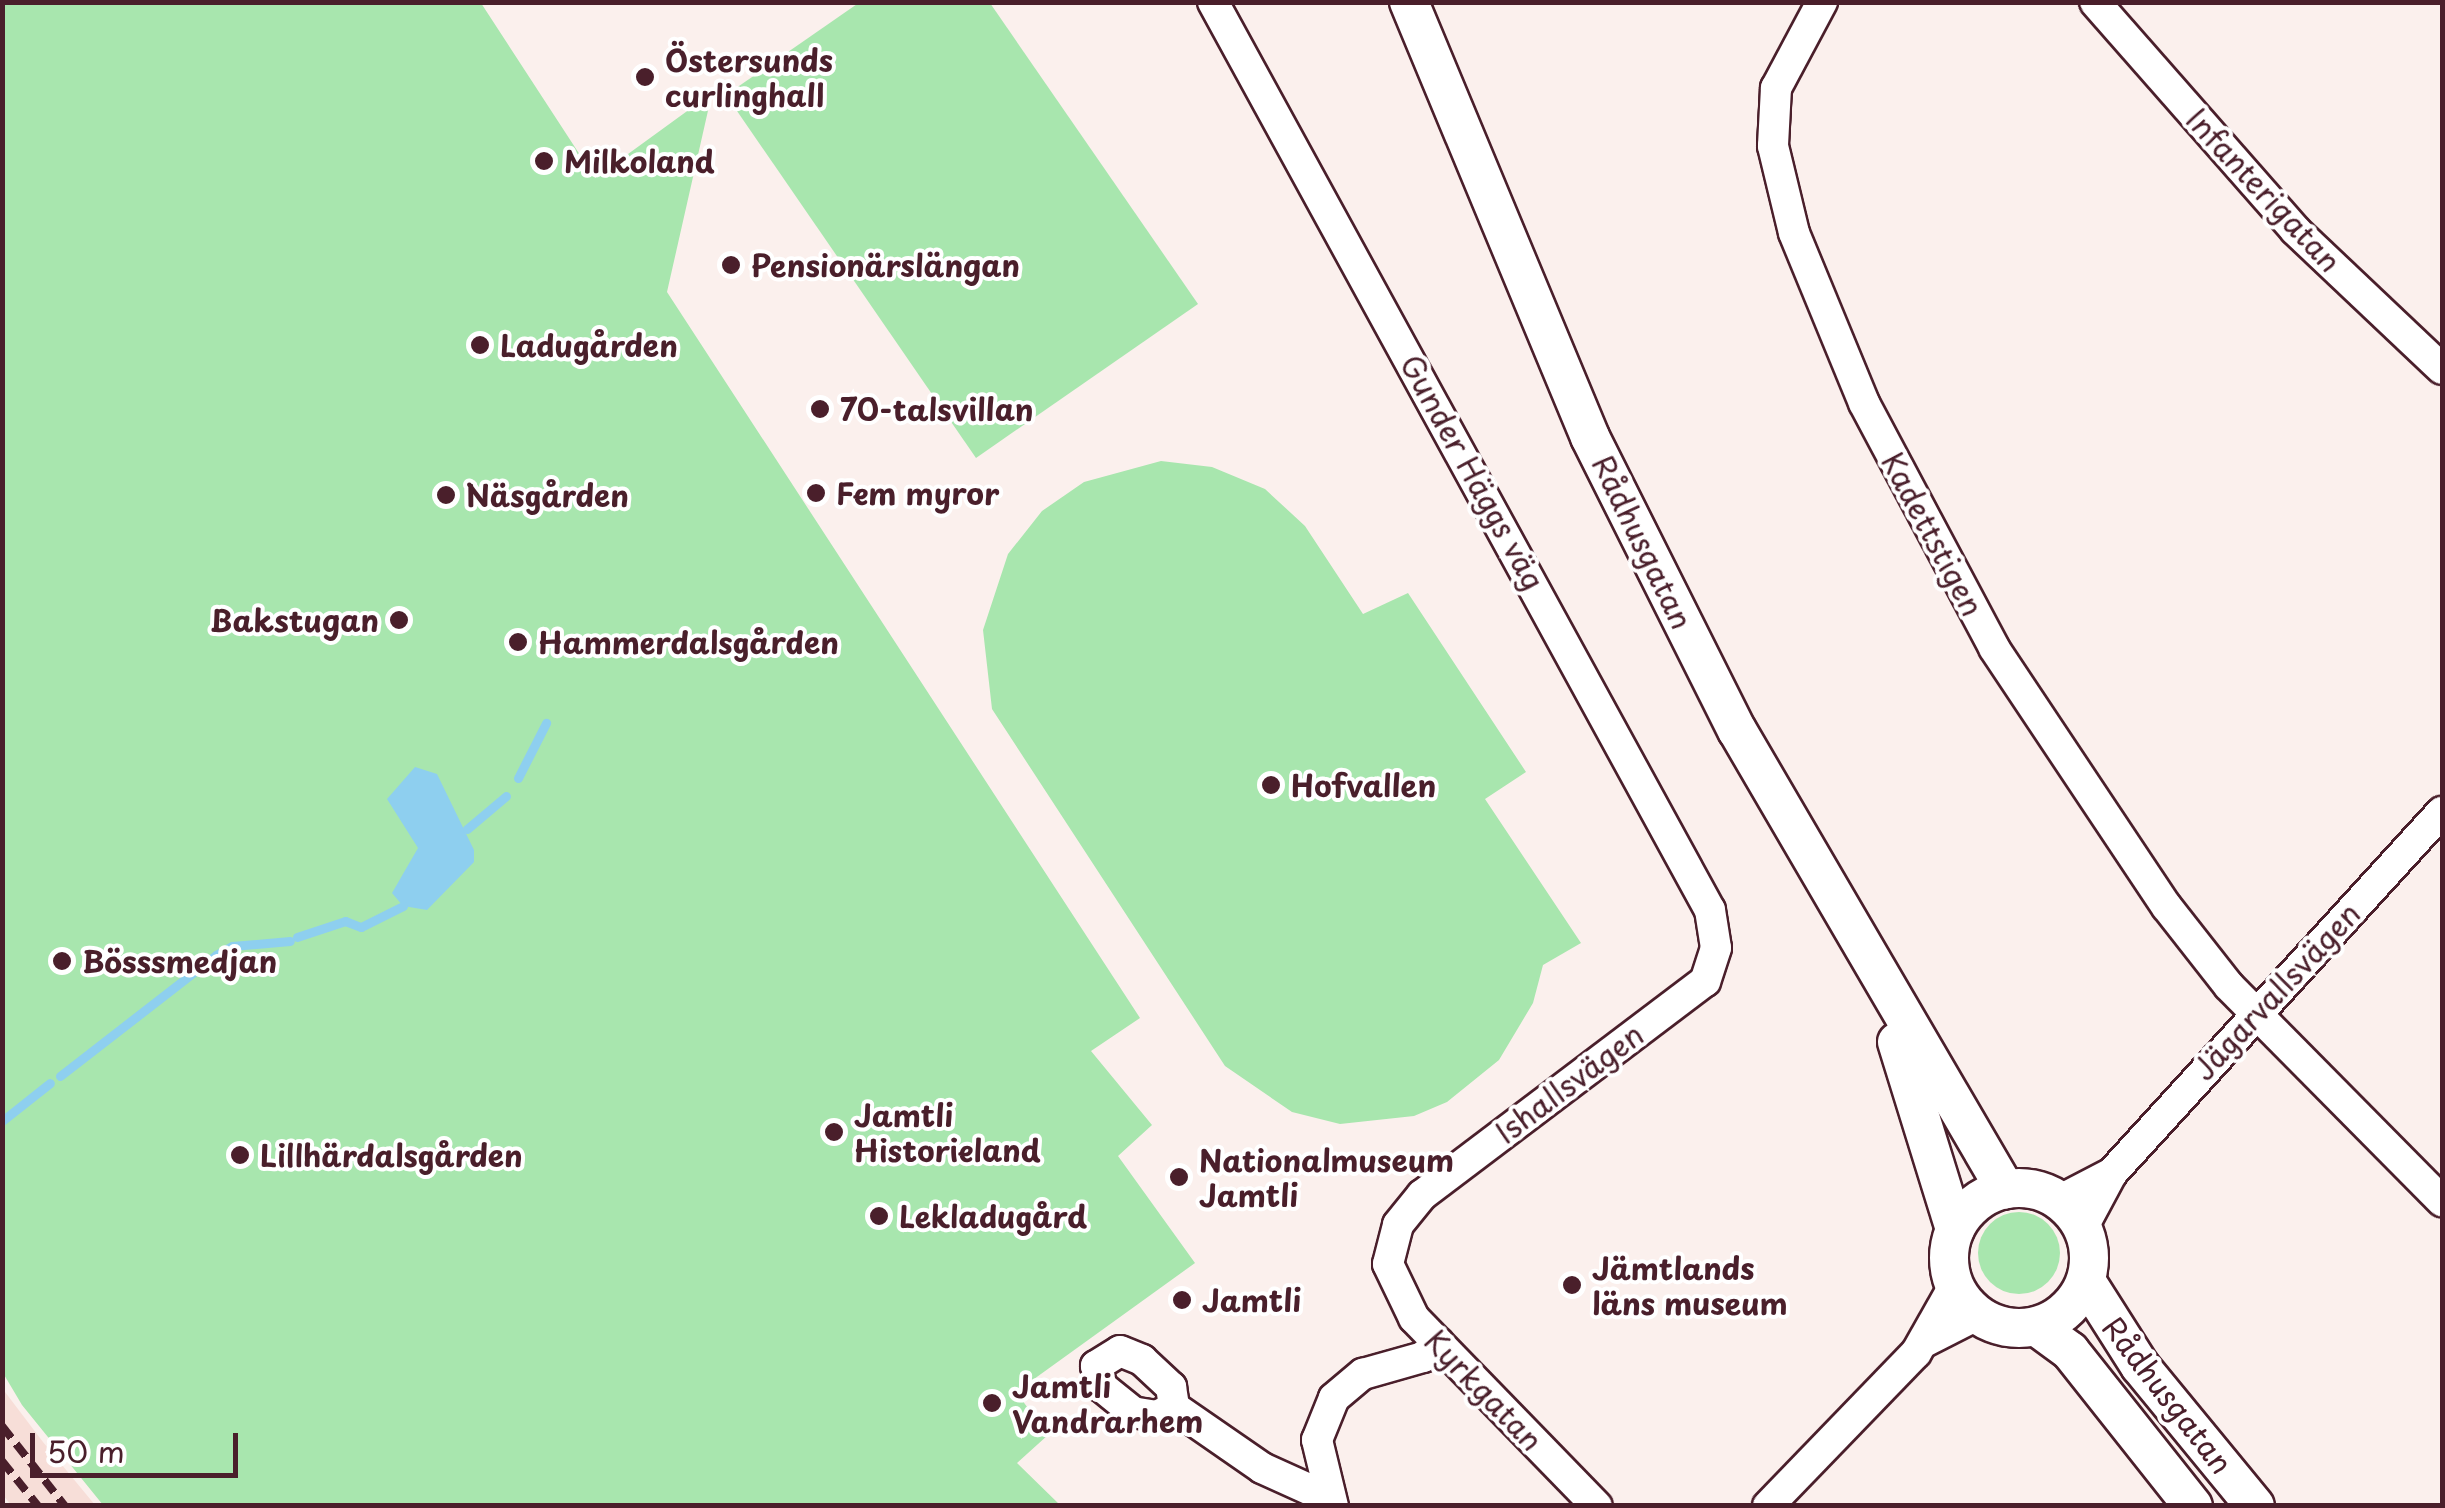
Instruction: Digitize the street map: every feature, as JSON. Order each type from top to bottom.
[{"type":"main road","name":"Rådhusgatan","points":[[1387,2],[1448,99]]},
{"type":"main road","name":"Rådhusgatan","points":[[1408,2],[1590,437],[1736,730],[1872,969],[2005,1189]]},
{"type":"main road","name":"Rådhusgatan","points":[[1872,969],[1955,1229]]},
{"type":"main road","points":[[2005,1189],[2072,1213],[2086,1281],[2075,1302],[2037,1327],[2006,1327],[1966,1300],[1948,1257],[1955,1229],[1975,1203],[2005,1189]]},
{"type":"main road","name":"Rådhusgatan","points":[[2086,1281],[2140,1366],[2255,1506]]},
{"type":"main road","name":"Rådhusgatan","points":[[2037,1327],[2070,1351],[2193,1506]]},
{"type":"street","name":"Gunder Häggs väg","points":[[1213,2],[1695,872],[1716,948]]},
{"type":"street","name":"Kadettstigen","points":[[1822,2],[1776,88],[1773,146],[1794,234],[1864,403],[1994,648],[2167,908],[2254,1012],[2442,1200]]},
{"type":"street","name":"Infanterigatan","points":[[2095,2],[2295,230],[2442,369]]},
{"type":"street","name":"Jägarvallsvägen","points":[[2072,1213],[2442,812]]},
{"type":"street","name":"Ishallsvägen","points":[[1388,1264],[1398,1225],[1422,1195],[1705,981],[1716,948]]},
{"type":"street","name":"Kyrkgatan","points":[[1388,1264],[1394,1290],[1438,1343],[1597,1506]]},
{"type":"street","points":[[1768,1506],[1966,1300]]},
{"type":"street","points":[[1329,1501],[1317,1440],[1334,1398],[1363,1374],[1423,1357],[1438,1343]]},
{"type":"street","points":[[1174,1407],[1262,1468],[1329,1501]]},
{"type":"shaded area","points":[[2,1388],[95,1505],[11,1505],[3,1495]]},
{"type":"green space","points":[[860,2],[990,3],[1198,304],[976,458],[726,95]]},
{"type":"green space","name":"Jamtli","points":[[3,3],[481,3],[595,178],[712,93],[667,292],[1140,1018],[1091,1051],[1152,1125],[1118,1156],[1195,1263],[1016,1392],[1048,1435],[1017,1463],[1060,1505],[103,1505],[22,1405],[3,1373]]},
{"type":"green space","name":"Hofvallen","points":[[1161,461],[1212,467],[1265,489],[1305,526],[1363,614],[1408,593],[1526,772],[1485,799],[1581,943],[1543,965],[1533,1003],[1499,1060],[1447,1102],[1414,1116],[1340,1124],[1292,1112],[1225,1066],[992,709],[983,630],[1008,554],[1042,511],[1084,482]]},
{"type":"green space","points":[[2011,1212],[2027,1212],[2053,1230],[2060,1253],[2057,1269],[2048,1282],[2027,1294],[2011,1294],[1985,1276],[1978,1261],[1978,1245],[1996,1219]]},
{"type":"water","points":[[415,767],[437,774],[474,850],[474,862],[427,910],[403,906],[392,893],[418,848],[387,799]]},
{"type":"waterway","points":[[518,778],[546,723]]},
{"type":"waterway","points":[[467,829],[506,796]]},
{"type":"waterway","points":[[297,937],[345,921],[361,927],[403,906]]},
{"type":"waterway","points":[[60,1076],[216,955],[232,946],[290,941]]},
{"type":"waterway","points":[[2,1121],[50,1083]]},
{"type":"railway","points":[[2,1426],[65,1506]]},
{"type":"railway","points":[[2,1461],[38,1506]]},
{"type":"place","name":"Östersunds curlinghall","points":[[645,77]]},
{"type":"place","name":"Milkoland","points":[[544,161]]},
{"type":"place","name":"Pensionärslängan","points":[[731,265]]},
{"type":"place","name":"Ladugården","points":[[480,345]]},
{"type":"place","name":"70-talsvillan","points":[[820,409]]},
{"type":"place","name":"Fem myror","points":[[816,493]]},
{"type":"place","name":"Näsgården","points":[[446,495]]},
{"type":"place","name":"Bakstugan","points":[[399,620]]},
{"type":"place","name":"Hammerdalsgården","points":[[518,642]]},
{"type":"place","name":"Hofvallen","points":[[1271,785]]},
{"type":"place","name":"Bösssmedjan","points":[[62,961]]},
{"type":"place","name":"Jamtli Historieland","points":[[834,1132]]},
{"type":"place","name":"Lillhärdalsgården","points":[[240,1155]]},
{"type":"place","name":"Nationalmuseum Jamtli","points":[[1179,1177]]},
{"type":"place","name":"Lekladugård","points":[[879,1216]]},
{"type":"place","name":"Jämtlands läns museum","points":[[1572,1285]]},
{"type":"place","name":"Jamtli","points":[[1182,1300]]},
{"type":"place","name":"Jamtli Vandrarhem","points":[[992,1403]]}]
